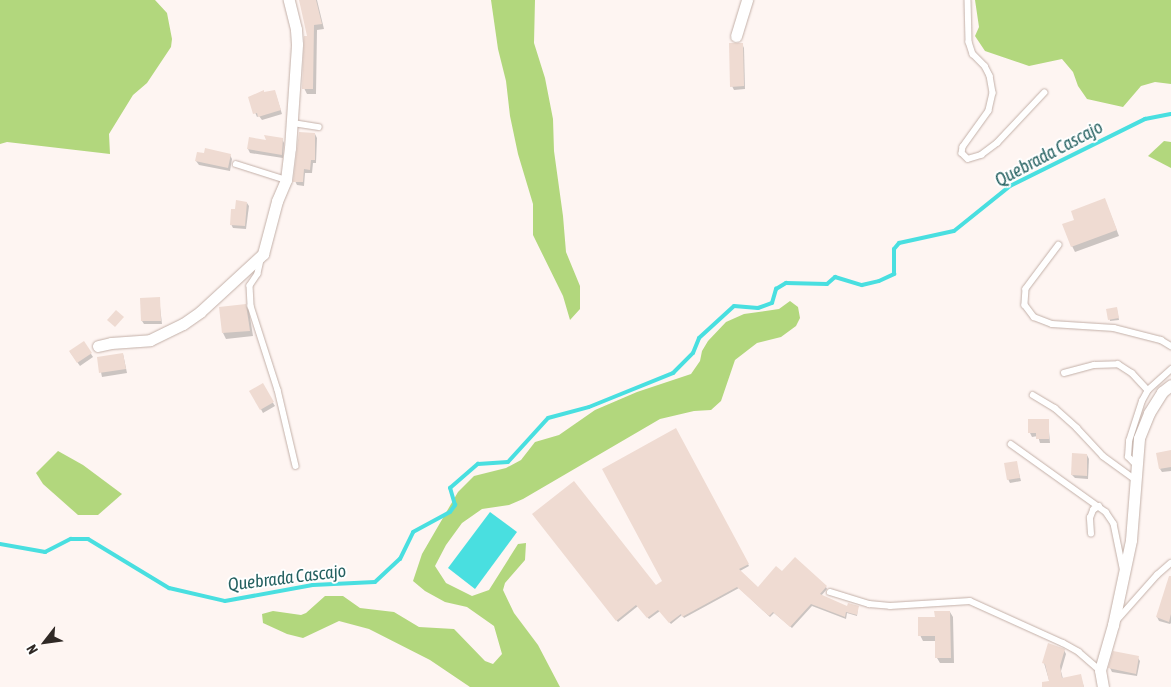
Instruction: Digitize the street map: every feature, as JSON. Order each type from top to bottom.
[{"type":"street","points":[[98,346],[150,340],[183,324],[207,306],[263,254],[277,201],[286,180],[293,123],[297,44],[296,28],[289,0]]},
{"type":"street","points":[[736,36],[747,0]]},
{"type":"street","points":[[1102,687],[1100,670],[1113,625],[1132,533],[1139,438],[1144,424],[1162,392],[1171,385]]},
{"type":"lane","points":[[968,0],[969,42],[973,54],[985,66],[990,76],[992,93],[989,111],[963,147],[962,153],[968,159],[981,155],[998,143],[1044,93]]},
{"type":"lane","points":[[293,123],[319,127]]},
{"type":"lane","points":[[236,164],[286,180]]},
{"type":"lane","points":[[1059,245],[1026,289],[1026,305],[1034,317],[1052,324],[1114,328],[1161,340],[1171,346]]},
{"type":"lane","points":[[263,254],[258,274],[250,286],[251,306],[278,390],[296,466]]},
{"type":"lane","points":[[1064,373],[1094,365],[1118,364],[1132,373],[1148,390]]},
{"type":"lane","points":[[1137,466],[1128,457],[1129,441],[1142,401],[1148,390],[1171,369]]},
{"type":"lane","points":[[1034,395],[1055,408],[1078,428],[1103,456],[1136,480]]},
{"type":"lane","points":[[1011,444],[1059,480],[1099,506],[1114,524],[1120,561],[1125,572]]},
{"type":"lane","points":[[1092,534],[1090,518],[1093,510],[1099,506]]},
{"type":"lane","points":[[1113,625],[1157,575],[1171,563]]},
{"type":"lane","points":[[830,592],[869,604],[890,606],[970,601],[1063,643],[1079,652],[1100,670]]},
{"type":"green space","points":[[0,0],[155,0],[167,13],[172,39],[171,47],[147,83],[133,95],[109,134],[110,154],[7,142],[0,144]]},
{"type":"green space","points":[[491,0],[535,0],[534,43],[545,78],[553,119],[554,151],[566,252],[580,286],[580,309],[570,320],[563,296],[533,235],[533,204],[518,154],[510,116],[506,81],[498,49]]},
{"type":"green space","points":[[975,0],[1171,0],[1171,84],[1155,82],[1141,86],[1123,107],[1087,99],[1078,86],[1073,72],[1062,59],[1029,66],[985,51],[975,36],[979,27]]},
{"type":"green space","points":[[1164,141],[1171,142],[1171,168],[1148,156]]},
{"type":"green space","points":[[790,301],[798,307],[800,318],[796,326],[781,337],[757,343],[735,360],[721,401],[711,410],[694,411],[660,419],[523,499],[509,505],[482,509],[462,523],[446,545],[435,566],[446,583],[472,596],[489,590],[518,544],[526,543],[525,560],[505,583],[503,590],[514,613],[538,645],[560,687],[470,687],[430,660],[369,629],[339,621],[303,638],[287,634],[263,623],[262,614],[273,611],[301,615],[306,613],[325,596],[343,596],[360,608],[394,612],[419,627],[454,629],[485,661],[493,664],[502,654],[494,626],[467,607],[445,602],[425,591],[413,581],[422,554],[458,492],[474,476],[506,468],[521,460],[535,442],[559,435],[595,410],[637,392],[691,374],[700,361],[702,351],[708,341],[726,322],[744,314],[779,309]]},
{"type":"green space","points":[[58,451],[83,465],[122,494],[98,515],[78,515],[43,484],[36,473]]},
{"type":"water","points":[[490,512],[517,532],[475,589],[448,568]]},
{"type":"building","points":[[299,0],[316,0],[322,24],[314,25],[313,89],[302,89],[304,36],[307,36]]},
{"type":"building","points":[[729,43],[743,43],[744,86],[730,87]]},
{"type":"building","points":[[264,90],[264,92],[275,90],[281,110],[258,117],[257,113],[253,114],[248,97]]},
{"type":"building","points":[[299,132],[315,133],[315,160],[311,160],[310,170],[304,169],[303,182],[293,182]]},
{"type":"building","points":[[264,135],[283,138],[282,155],[247,149],[249,137],[266,140]]},
{"type":"building","points":[[205,148],[231,154],[228,168],[195,161],[197,152],[204,153]]},
{"type":"building","points":[[1105,198],[1117,230],[1071,247],[1062,224],[1074,220],[1071,211]]},
{"type":"building","points":[[236,200],[247,202],[245,226],[230,225],[231,209],[235,209]]},
{"type":"building","points":[[160,297],[161,321],[141,321],[140,298]]},
{"type":"building","points":[[246,304],[250,331],[222,333],[219,307]]},
{"type":"building","points":[[1117,307],[1119,318],[1108,320],[1106,309]]},
{"type":"building","points":[[116,310],[124,317],[115,327],[107,320]]},
{"type":"building","points":[[84,341],[92,353],[77,363],[69,351]]},
{"type":"building","points":[[123,353],[126,369],[99,373],[97,357]]},
{"type":"building","points":[[263,383],[274,402],[260,410],[249,391]]},
{"type":"building","points":[[1028,419],[1049,419],[1049,439],[1036,439],[1036,433],[1028,433]]},
{"type":"building","points":[[676,428],[749,564],[739,569],[758,587],[776,566],[782,571],[795,557],[827,586],[820,594],[847,606],[848,603],[859,606],[857,615],[846,612],[845,617],[811,604],[790,627],[773,612],[769,616],[737,587],[682,617],[681,614],[669,623],[658,610],[647,618],[636,605],[616,621],[532,514],[574,481],[656,585],[662,581],[602,469]]},
{"type":"building","points":[[1171,450],[1171,467],[1159,469],[1156,453]]},
{"type":"building","points":[[1072,453],[1087,454],[1087,476],[1071,475]]},
{"type":"building","points":[[1017,461],[1020,478],[1007,480],[1004,463]]},
{"type":"building","points":[[1169,576],[1171,576],[1171,614],[1169,622],[1156,617]]},
{"type":"building","points":[[934,611],[950,611],[951,658],[935,658],[935,636],[918,636],[918,617],[935,617]]},
{"type":"building","points":[[1048,643],[1065,649],[1060,666],[1062,678],[1081,674],[1084,687],[1042,687],[1042,682],[1049,681],[1045,664],[1042,663]]},
{"type":"building","points":[[1113,651],[1139,656],[1136,674],[1108,668]]},
{"type":"waterway","name":"Quebrada Cascajo","points":[[0,544],[45,552],[71,539],[88,539],[169,588],[225,601],[313,585],[375,582],[400,559],[413,532],[450,512],[455,505],[450,488],[478,464],[508,462],[548,418],[589,407],[673,373],[693,353],[699,338],[734,306],[758,308],[772,303],[776,289],[786,283],[827,284],[835,277],[862,285],[879,281],[894,274],[894,249],[899,243],[954,231],[1010,186],[1145,119],[1171,114]]}]
